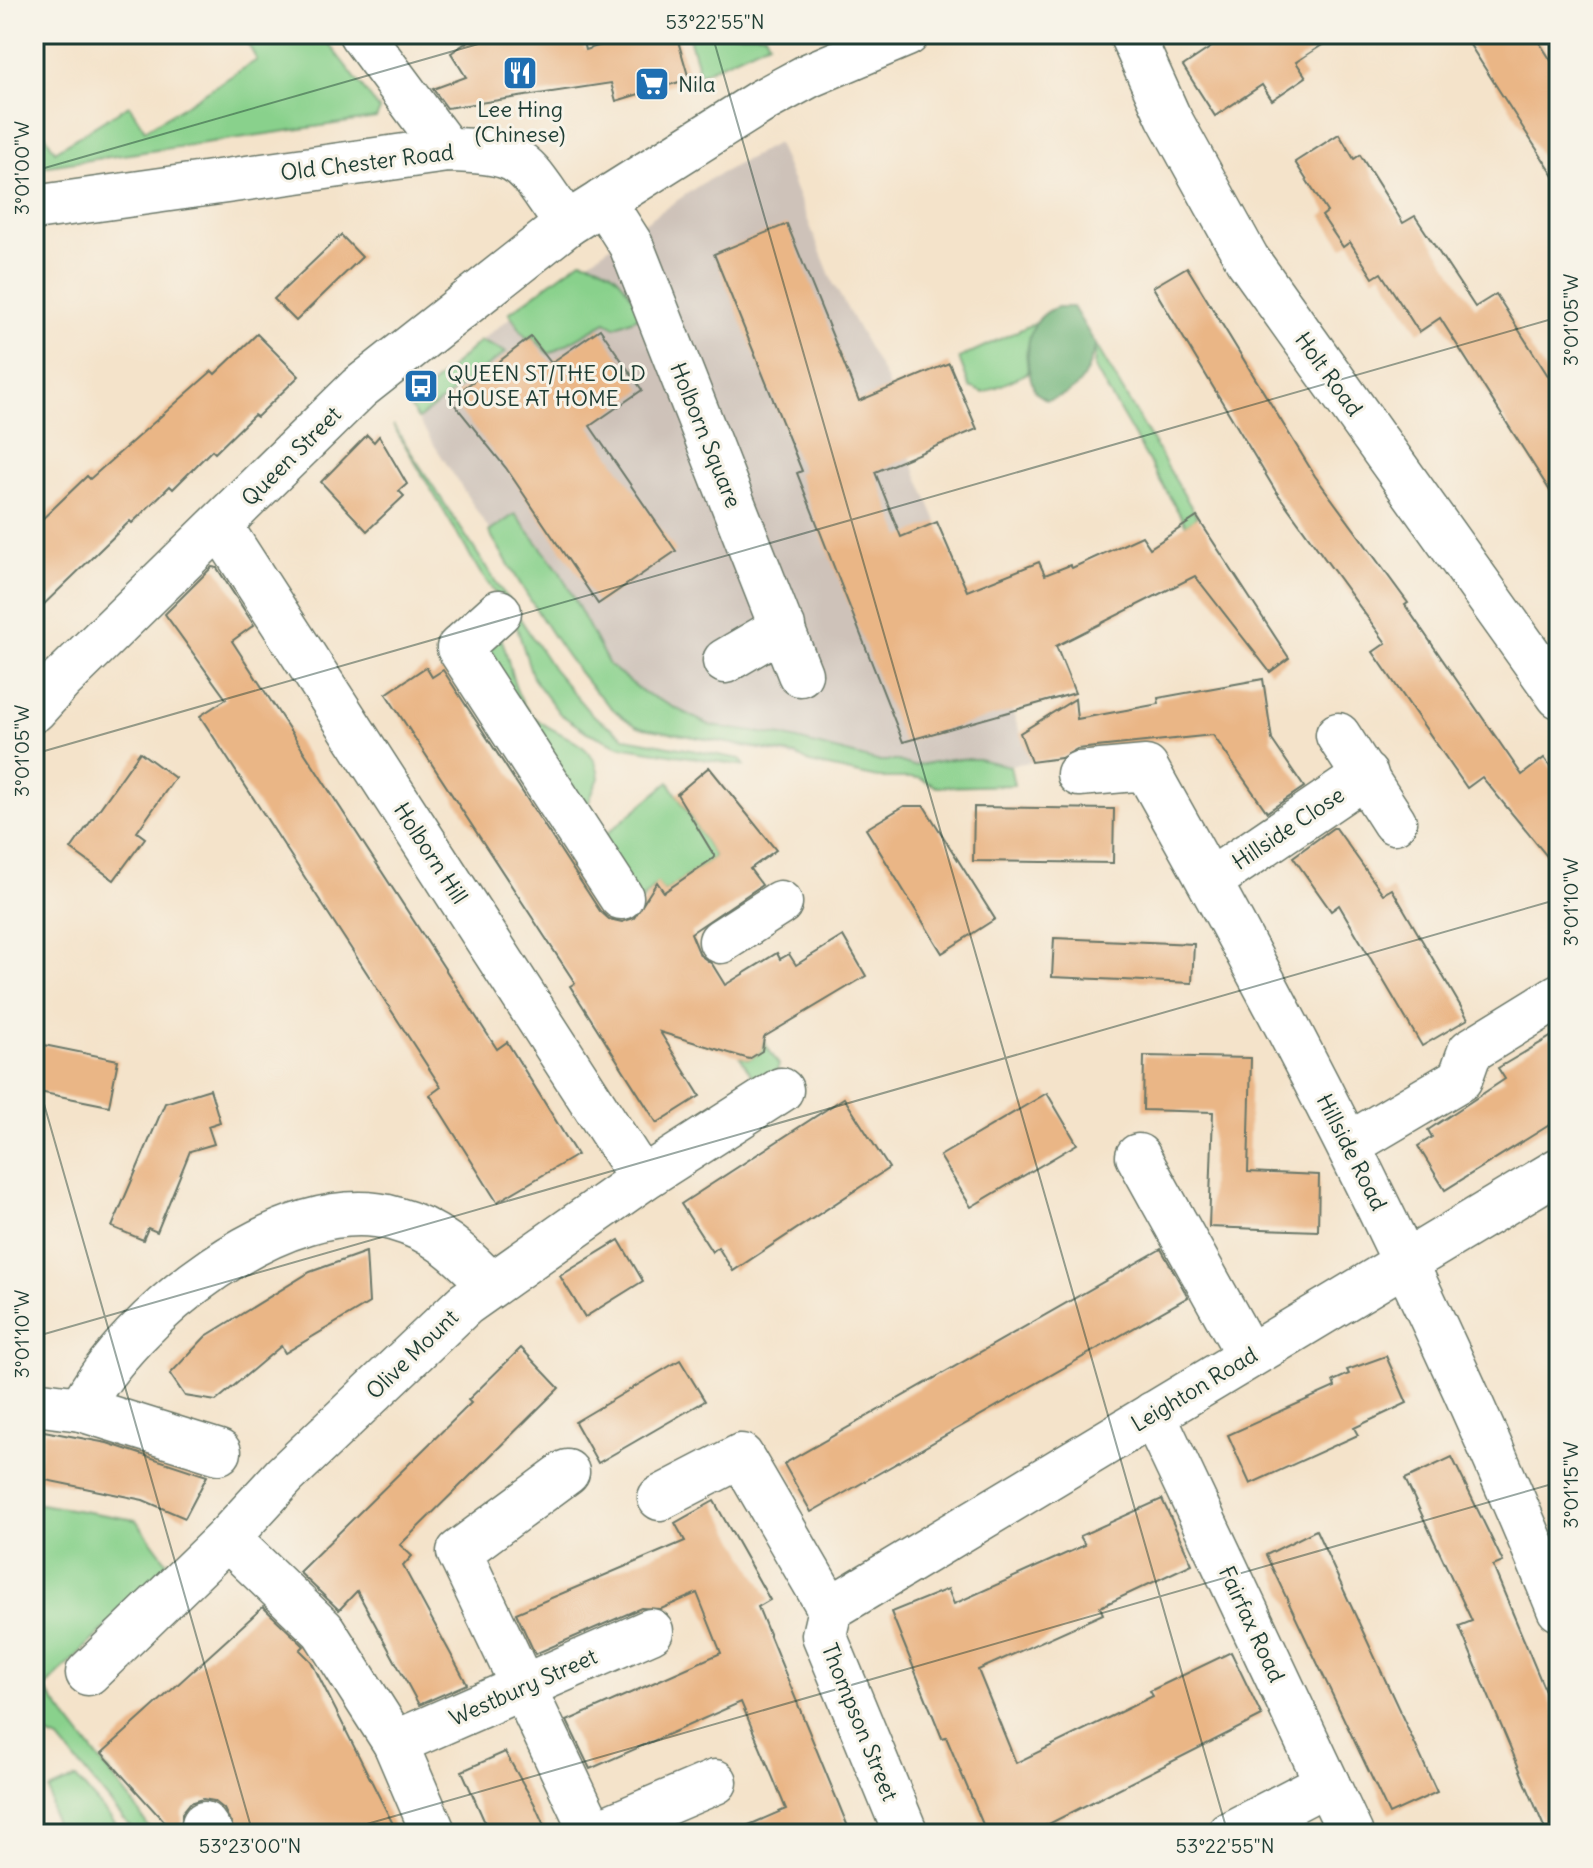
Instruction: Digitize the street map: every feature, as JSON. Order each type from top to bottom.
[{"type":"street","points":[[361,34],[447,150]]},
{"type":"street","points":[[585,212],[762,101],[810,75],[907,34]]},
{"type":"street","name":"Holt Road","points":[[1131,34],[1168,116],[1247,259],[1559,696]]},
{"type":"street","name":"Old Chester Road","points":[[34,208],[447,150],[495,150],[520,160],[585,212]]},
{"type":"street","name":"Queen Street","points":[[34,710],[359,388],[585,212]]},
{"type":"street","name":"Holborn Square","points":[[585,212],[631,245],[800,674]]},
{"type":"street","name":"Holborn Hill","points":[[220,526],[642,1179]]},
{"type":"street","points":[[499,612],[459,648],[621,897]]},
{"type":"street","points":[[725,661],[783,627]]},
{"type":"street","name":"Hillside Close","points":[[1338,735],[1394,822]]},
{"type":"street","name":"Hillside Road","points":[[1079,774],[1146,768],[1350,1144],[1407,1260],[1555,1588]]},
{"type":"street","name":"Hillside Close","points":[[1210,881],[1366,775]]},
{"type":"street","points":[[721,941],[780,903]]},
{"type":"street","points":[[1350,1144],[1460,1079],[1470,1051],[1559,996]]},
{"type":"street","name":"Olive Mount","points":[[88,1673],[227,1538],[285,1475],[489,1283],[781,1090]]},
{"type":"street","points":[[1138,1156],[1249,1356]]},
{"type":"street","name":"Leighton Road","points":[[830,1609],[1559,1170]]},
{"type":"street","points":[[81,1409],[95,1380],[146,1322],[201,1278],[279,1231],[314,1218],[352,1213],[393,1218],[434,1233],[458,1251],[489,1283]]},
{"type":"street","points":[[34,1403],[81,1409],[219,1452]]},
{"type":"street","name":"Fairfax Road","points":[[1153,1414],[1351,1834]]},
{"type":"street","points":[[660,1498],[741,1456],[830,1609]]},
{"type":"street","points":[[567,1472],[459,1552],[522,1688],[593,1834],[715,1782]]},
{"type":"street","points":[[227,1538],[323,1630],[395,1743],[434,1834]]},
{"type":"street","name":"Thompson Street","points":[[830,1609],[824,1635],[906,1834]]},
{"type":"street","name":"Westbury Street","points":[[395,1743],[651,1631]]},
{"type":"street","points":[[1229,1834],[1327,1783]]},
{"type":"shaded area","points":[[777,143],[833,283],[886,379],[913,465],[976,613],[1031,762],[903,779],[638,727],[627,721],[594,692],[409,406],[480,341],[551,287],[701,184]]},
{"type":"green space","points":[[242,34],[321,34],[380,110],[376,118],[34,168],[34,117],[55,151],[129,105],[145,130],[257,60]]},
{"type":"green space","points":[[688,34],[765,34],[769,42],[700,74]]},
{"type":"green space","points":[[581,260],[604,267],[619,279],[643,315],[615,327],[606,322],[549,354],[532,336],[527,339],[509,313]]},
{"type":"green space","points":[[1057,307],[1073,307],[1096,345],[1089,366],[1075,388],[1047,400],[1035,392],[1029,368],[1028,344],[1037,322]]},
{"type":"green space","points":[[1037,322],[1026,352],[1028,373],[984,393],[970,387],[959,358]]},
{"type":"green space","points":[[480,341],[506,352],[418,419],[409,406]]},
{"type":"green space","points":[[1096,345],[1197,517],[1186,525],[1094,367]]},
{"type":"green space","points":[[393,425],[553,669],[590,713],[626,738],[740,759],[745,766],[619,746],[587,732],[560,714],[533,678],[514,618],[481,574]]},
{"type":"green space","points":[[515,514],[560,572],[609,665],[643,692],[711,726],[782,736],[877,761],[898,761],[913,766],[951,759],[978,759],[1010,766],[1014,785],[937,787],[919,778],[878,778],[810,763],[796,755],[638,727],[596,692],[575,667],[489,532]]},
{"type":"green space","points":[[494,625],[504,646],[517,692],[529,712],[582,746],[596,765],[599,778],[588,809],[598,841],[669,782],[715,857],[664,892],[657,883],[637,906],[467,648]]},
{"type":"green space","points":[[721,1026],[741,1057],[749,1059],[762,1051],[763,1041],[779,1065],[775,1076],[764,1075],[754,1079]]},
{"type":"green space","points":[[34,1503],[136,1520],[169,1565],[44,1688],[153,1834],[136,1834],[59,1740],[34,1729]]},
{"type":"green space","points":[[76,1778],[124,1834],[56,1834],[49,1790]]},
{"type":"building","points":[[479,34],[581,34],[585,50],[637,34],[676,34],[689,79],[616,101],[611,83],[447,108],[433,89],[466,77],[451,53]]},
{"type":"building","points":[[1231,34],[1339,34],[1296,62],[1306,77],[1272,100],[1262,85],[1215,116],[1183,66]]},
{"type":"building","points":[[1463,34],[1534,34],[1559,73],[1559,184]]},
{"type":"building","points":[[1339,134],[1354,159],[1360,155],[1403,223],[1415,216],[1475,307],[1496,294],[1559,393],[1559,505],[1440,318],[1419,332],[1381,273],[1373,278],[1350,242],[1343,247],[1322,216],[1327,212],[1295,162]]},
{"type":"building","points":[[787,224],[859,401],[949,363],[977,429],[875,472],[901,537],[937,522],[967,591],[1039,562],[1045,575],[1070,565],[1072,568],[1142,536],[1150,548],[1197,517],[1289,658],[1270,672],[1195,576],[1056,646],[1075,693],[903,742],[797,473],[802,471],[714,254]]},
{"type":"building","points":[[341,235],[362,257],[296,321],[274,299]]},
{"type":"building","points":[[1187,267],[1315,476],[1408,603],[1405,605],[1522,775],[1544,758],[1559,777],[1559,871],[1482,777],[1467,788],[1373,652],[1386,643],[1275,490],[1153,287]]},
{"type":"building","points":[[600,329],[642,390],[590,426],[676,551],[598,604],[506,468],[450,399],[531,337],[551,363]]},
{"type":"building","points":[[257,334],[299,376],[257,417],[254,415],[215,453],[212,450],[173,489],[170,486],[132,523],[130,521],[34,614],[34,527],[87,476],[90,479],[212,371],[215,374]]},
{"type":"building","points":[[367,435],[374,442],[379,436],[407,484],[399,491],[404,496],[367,531],[321,482]]},
{"type":"building","points":[[212,567],[217,568],[254,625],[232,641],[497,1049],[507,1042],[577,1155],[497,1202],[430,1095],[441,1087],[200,716],[226,699],[165,614]]},
{"type":"building","points":[[426,667],[432,677],[443,670],[600,911],[609,919],[622,922],[634,918],[657,882],[664,892],[715,857],[677,794],[709,767],[776,850],[750,869],[762,885],[691,933],[700,955],[712,964],[725,985],[777,953],[780,959],[789,954],[796,965],[843,936],[866,976],[764,1037],[762,1051],[749,1059],[660,1032],[700,1096],[657,1123],[570,986],[575,983],[386,694]]},
{"type":"building","points":[[1263,679],[1272,740],[1304,787],[1267,812],[1213,735],[1077,749],[1061,758],[1031,762],[1020,733],[1075,699],[1077,719],[1159,704],[1158,698]]},
{"type":"building","points":[[140,752],[175,778],[137,832],[145,838],[114,880],[71,849]]},
{"type":"building","points":[[904,806],[924,806],[995,919],[942,953],[866,829]]},
{"type":"building","points":[[974,807],[1114,809],[1113,863],[973,861]]},
{"type":"building","points":[[1333,828],[1383,894],[1392,889],[1468,1019],[1422,1046],[1339,905],[1331,911],[1293,857]]},
{"type":"building","points":[[1054,938],[1194,944],[1192,983],[1052,977]]},
{"type":"building","points":[[1559,1032],[1559,1119],[1445,1190],[1418,1146],[1432,1137],[1428,1130],[1505,1079],[1498,1068]]},
{"type":"building","points":[[34,1043],[118,1060],[109,1106],[34,1091]]},
{"type":"building","points":[[1144,1056],[1251,1058],[1248,1172],[1319,1175],[1318,1231],[1209,1227],[1213,1112],[1143,1110]]},
{"type":"building","points":[[210,1089],[220,1122],[208,1126],[214,1144],[190,1151],[157,1232],[148,1228],[143,1240],[112,1227],[165,1103]]},
{"type":"building","points":[[1047,1093],[1077,1144],[971,1207],[940,1156]]},
{"type":"building","points":[[844,1098],[889,1168],[733,1271],[718,1247],[712,1252],[681,1204]]},
{"type":"building","points":[[619,1240],[643,1281],[585,1317],[560,1276]]},
{"type":"building","points":[[1161,1249],[1188,1297],[811,1512],[784,1464]]},
{"type":"building","points":[[366,1252],[369,1303],[285,1353],[281,1346],[216,1401],[185,1396],[170,1374],[206,1336],[310,1272]]},
{"type":"building","points":[[521,1348],[559,1388],[400,1545],[412,1556],[403,1566],[467,1684],[419,1705],[357,1591],[339,1610],[299,1572],[471,1403],[468,1400]]},
{"type":"building","points":[[1386,1356],[1407,1403],[1354,1428],[1358,1435],[1250,1484],[1228,1435],[1335,1387],[1333,1381],[1349,1374],[1347,1370]]},
{"type":"building","points":[[680,1360],[705,1401],[598,1463],[575,1422]]},
{"type":"building","points":[[44,1431],[107,1443],[207,1476],[185,1518],[143,1500],[36,1478]]},
{"type":"building","points":[[1452,1457],[1503,1562],[1493,1566],[1559,1724],[1559,1834],[1547,1834],[1459,1626],[1472,1621],[1405,1479]]},
{"type":"building","points":[[1162,1499],[1192,1564],[1100,1607],[1103,1614],[978,1670],[1016,1763],[1153,1696],[1150,1691],[1231,1652],[1262,1716],[1029,1834],[987,1834],[946,1737],[942,1738],[891,1612],[948,1589],[954,1604],[1085,1545],[1080,1536]]},
{"type":"building","points":[[714,1501],[770,1600],[758,1607],[851,1834],[728,1834],[786,1809],[741,1702],[590,1769],[567,1721],[721,1653],[697,1593],[661,1609],[641,1608],[535,1654],[516,1613],[685,1541],[675,1523]]},
{"type":"building","points":[[1316,1530],[1437,1792],[1389,1814],[1266,1555]]},
{"type":"building","points":[[263,1607],[304,1646],[300,1650],[311,1661],[398,1834],[236,1834],[224,1809],[214,1801],[203,1799],[190,1803],[182,1813],[182,1834],[175,1834],[102,1753]]},
{"type":"building","points":[[505,1752],[548,1834],[490,1834],[462,1771]]},
{"type":"place","name":"Lee Hing (Chinese)","points":[[520,73]]},
{"type":"place","name":"Nila","points":[[652,84]]},
{"type":"place","name":"QUEEN ST/THE OLD HOUSE AT HOME","points":[[421,386]]}]
